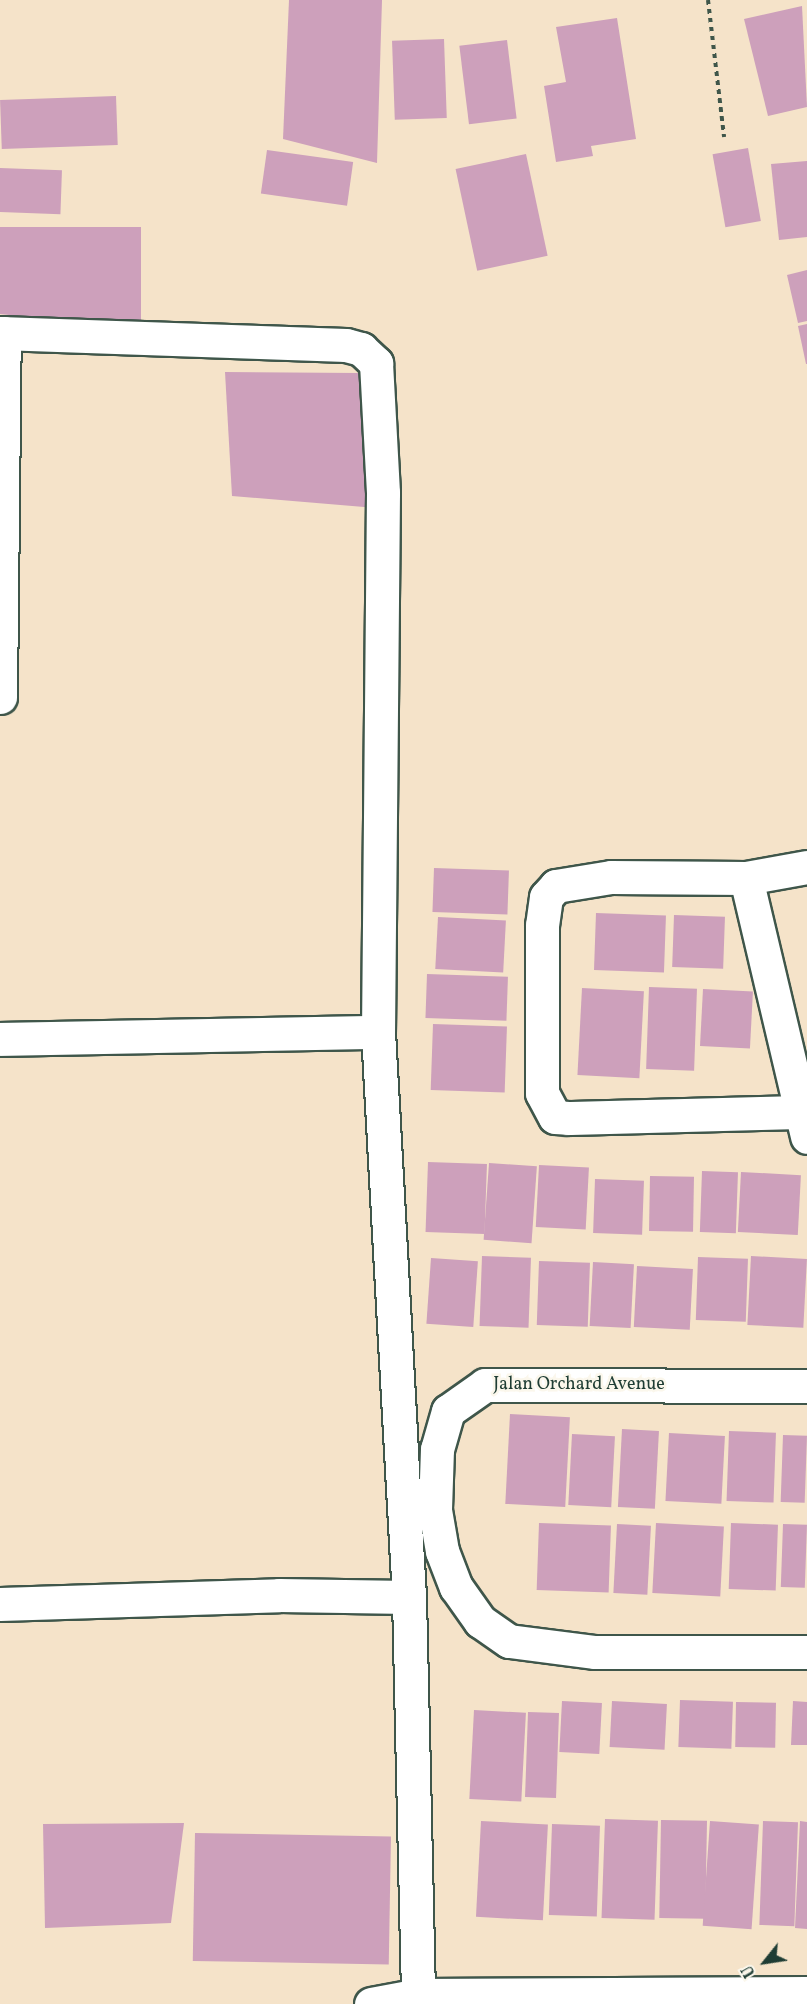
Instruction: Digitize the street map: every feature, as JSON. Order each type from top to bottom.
[{"type":"street","points":[[0,697],[2,333],[346,345],[369,354],[376,363],[383,494],[378,1032],[409,1597],[418,2000]]},
{"type":"street","points":[[746,878],[804,1124],[555,1117],[542,1093],[542,925],[546,897],[556,886],[612,877],[746,878],[807,867]]},
{"type":"street","points":[[0,1039],[378,1032]]},
{"type":"street","name":"Jalan Orchard Avenue","points":[[807,1386],[485,1385],[448,1411],[437,1449],[435,1510],[442,1551],[456,1587],[480,1621],[509,1641],[595,1652],[807,1652]]},
{"type":"street","points":[[0,1604],[279,1595],[409,1597]]},
{"type":"street","points":[[371,2004],[418,2000],[807,1993]]},
{"type":"path","points":[[708,0],[724,137]]},
{"type":"building","points":[[289,0],[382,0],[377,163],[283,139]]},
{"type":"building","points":[[802,6],[807,107],[768,116],[744,19]]},
{"type":"building","points":[[617,18],[636,139],[591,146],[593,156],[556,162],[544,86],[566,82],[556,27]]},
{"type":"building","points":[[444,39],[447,118],[395,120],[392,41]]},
{"type":"building","points":[[507,40],[517,118],[469,124],[459,46]]},
{"type":"building","points":[[116,96],[118,145],[2,149],[0,100]]},
{"type":"building","points":[[748,148],[761,221],[725,227],[713,154]]},
{"type":"building","points":[[267,150],[353,162],[347,206],[261,194]]},
{"type":"building","points":[[526,154],[548,256],[477,271],[456,169]]},
{"type":"building","points":[[807,161],[807,237],[779,240],[771,164]]},
{"type":"building","points":[[0,168],[62,170],[60,214],[0,212]]},
{"type":"building","points":[[0,227],[141,227],[141,330],[0,314]]},
{"type":"building","points":[[807,270],[807,321],[798,323],[787,275]]},
{"type":"building","points":[[807,324],[807,364],[806,364],[798,326]]},
{"type":"building","points":[[225,372],[359,373],[376,508],[232,496]]},
{"type":"building","points":[[434,868],[509,871],[507,915],[432,912]]},
{"type":"building","points":[[596,913],[666,915],[664,972],[594,970]]},
{"type":"building","points":[[674,915],[725,917],[723,969],[672,967]]},
{"type":"building","points":[[438,917],[506,921],[503,972],[435,969]]},
{"type":"building","points":[[427,974],[508,977],[506,1021],[425,1018]]},
{"type":"building","points":[[649,987],[697,989],[694,1071],[646,1069]]},
{"type":"building","points":[[582,988],[644,991],[639,1078],[577,1075]]},
{"type":"building","points":[[703,989],[753,992],[750,1049],[700,1046]]},
{"type":"building","points":[[433,1024],[507,1027],[505,1093],[431,1090]]},
{"type":"building","points":[[428,1162],[487,1164],[485,1234],[426,1232]]},
{"type":"building","points":[[489,1163],[537,1166],[532,1243],[484,1240]]},
{"type":"building","points":[[539,1165],[589,1168],[586,1230],[536,1227]]},
{"type":"building","points":[[702,1171],[738,1172],[736,1233],[700,1232]]},
{"type":"building","points":[[741,1172],[801,1175],[798,1235],[738,1232]]},
{"type":"building","points":[[650,1176],[694,1177],[693,1232],[649,1231]]},
{"type":"building","points":[[595,1179],[644,1181],[642,1235],[593,1233]]},
{"type":"building","points":[[482,1256],[531,1258],[529,1328],[480,1326]]},
{"type":"building","points":[[751,1256],[807,1259],[803,1328],[747,1325]]},
{"type":"building","points":[[698,1257],[748,1259],[746,1322],[696,1320]]},
{"type":"building","points":[[431,1258],[478,1261],[473,1327],[426,1324]]},
{"type":"building","points":[[539,1261],[590,1263],[588,1327],[537,1325]]},
{"type":"building","points":[[593,1262],[634,1264],[631,1328],[590,1326]]},
{"type":"building","points":[[637,1266],[693,1269],[690,1330],[634,1327]]},
{"type":"building","points":[[510,1414],[570,1417],[565,1507],[505,1504]]},
{"type":"building","points":[[622,1429],[659,1431],[655,1509],[618,1507]]},
{"type":"building","points":[[729,1431],[776,1433],[774,1503],[727,1501]]},
{"type":"building","points":[[669,1433],[725,1436],[721,1504],[665,1501]]},
{"type":"building","points":[[572,1434],[615,1436],[611,1507],[568,1505]]},
{"type":"building","points":[[783,1435],[807,1436],[805,1503],[781,1502]]},
{"type":"building","points":[[539,1523],[611,1526],[609,1592],[537,1590]]},
{"type":"building","points":[[656,1523],[724,1527],[720,1596],[652,1593]]},
{"type":"building","points":[[731,1523],[778,1525],[776,1591],[729,1589]]},
{"type":"building","points":[[617,1524],[651,1526],[647,1595],[613,1593]]},
{"type":"building","points":[[783,1524],[807,1525],[805,1588],[781,1587]]},
{"type":"building","points":[[680,1700],[733,1702],[731,1749],[678,1747]]},
{"type":"building","points":[[562,1701],[602,1703],[599,1754],[559,1752]]},
{"type":"building","points":[[612,1701],[667,1704],[665,1750],[610,1747]]},
{"type":"building","points":[[793,1701],[807,1702],[807,1745],[791,1745]]},
{"type":"building","points":[[736,1702],[776,1703],[775,1748],[735,1747]]},
{"type":"building","points":[[474,1710],[526,1713],[521,1802],[469,1799]]},
{"type":"building","points":[[528,1712],[559,1713],[556,1798],[525,1797]]},
{"type":"building","points":[[605,1819],[658,1821],[655,1920],[602,1918]]},
{"type":"building","points":[[661,1820],[707,1821],[705,1919],[659,1918]]},
{"type":"building","points":[[481,1821],[548,1825],[543,1920],[476,1917]]},
{"type":"building","points":[[710,1821],[759,1824],[752,1929],[703,1926]]},
{"type":"building","points":[[763,1821],[798,1822],[794,1926],[759,1925]]},
{"type":"building","points":[[800,1821],[807,1822],[807,1929],[795,1928]]},
{"type":"building","points":[[184,1823],[171,1923],[45,1928],[43,1824]]},
{"type":"building","points":[[552,1824],[600,1826],[597,1917],[549,1915]]},
{"type":"building","points":[[195,1833],[391,1836],[389,1964],[193,1961]]}]
